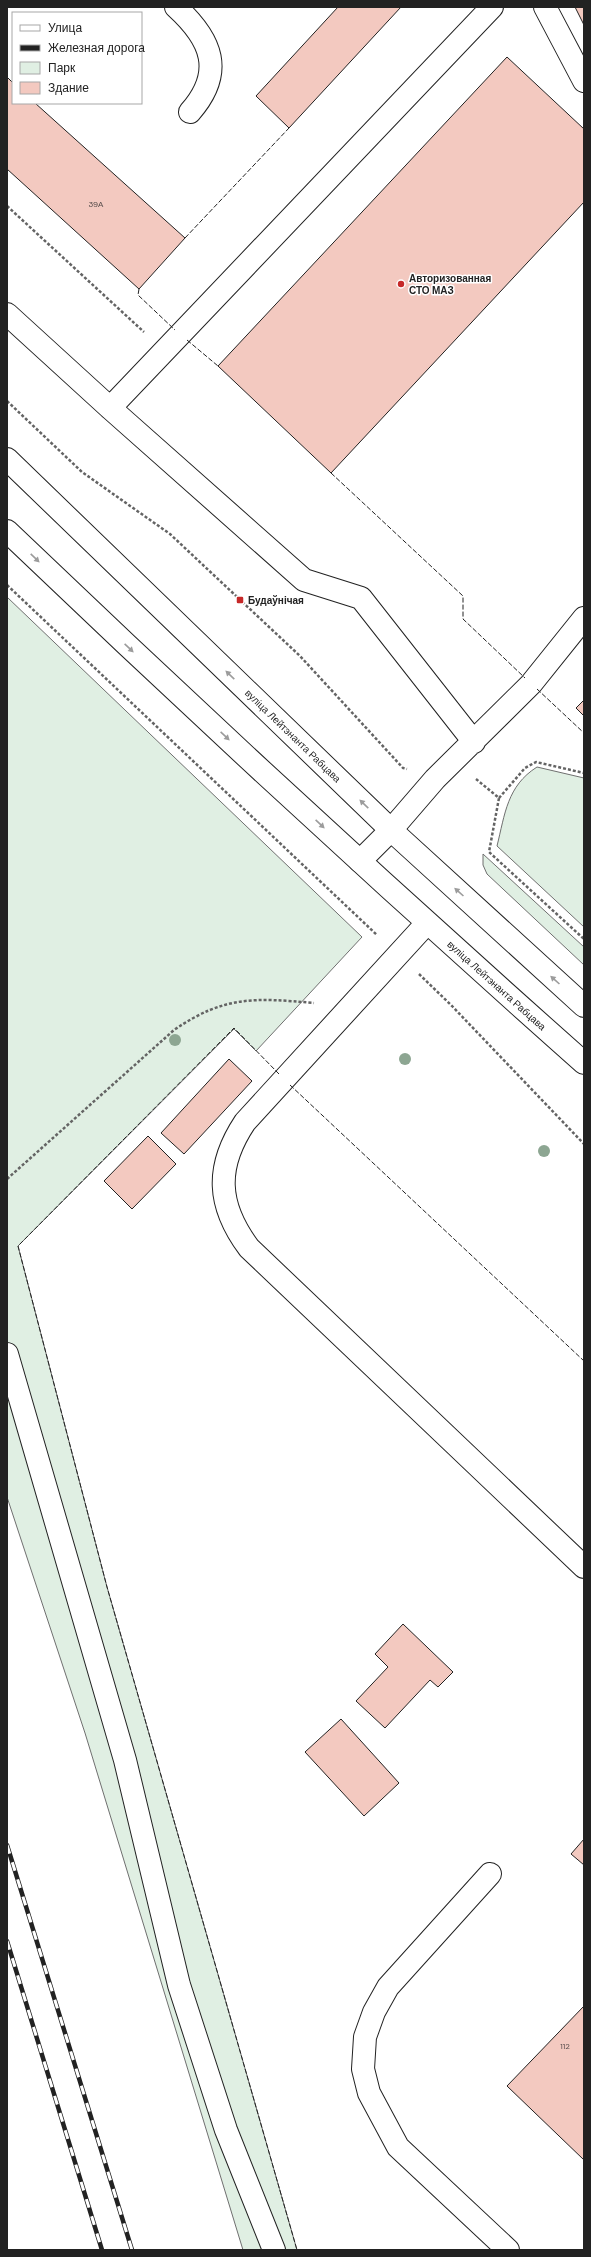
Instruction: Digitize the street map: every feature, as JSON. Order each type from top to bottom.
[{"type":"main road","points":[[176,7],[194,24],[204,39],[210,61],[210,83],[202,99],[190,112]]},
{"type":"main road","points":[[110,408],[492,7]]},
{"type":"main road","points":[[545,7],[584,81]]},
{"type":"main road","points":[[7,314],[110,408],[304,580],[361,598],[474,742]]},
{"type":"main road","name":"вуліца Лейтэнанта Рабцава","points":[[7,459],[391,830],[584,1006]]},
{"type":"main road","name":"вуліца Лейтэнанта Рабцава","points":[[7,531],[117,636],[360,862],[584,1062]]},
{"type":"main road","points":[[360,862],[391,830],[436,779],[531,684],[584,618]]},
{"type":"main road","points":[[427,923],[399,956],[245,1122],[232,1141],[225,1165],[223,1189],[228,1212],[237,1231],[249,1248],[584,1567]]},
{"type":"main road","points":[[7,1354],[125,1760],[179,1985],[226,2130],[274,2250]]},
{"type":"main road","points":[[490,1874],[388,1987],[374,2012],[366,2038],[363,2069],[369,2092],[378,2112],[398,2147],[508,2250]]},
{"type":"path","points":[[7,206],[165,351]]},
{"type":"path","points":[[7,401],[82,472],[170,534],[300,656],[403,768],[436,779]]},
{"type":"path","points":[[7,585],[325,888],[452,1006],[584,1144]]},
{"type":"path","points":[[584,773],[536,762],[525,768],[499,798],[489,852],[584,939]]},
{"type":"path","points":[[471,775],[499,798]]},
{"type":"path","points":[[7,1179],[174,1030],[196,1015],[226,1004],[252,1000],[353,1006]]},
{"type":"green space","points":[[7,597],[362,937],[256,1051],[234,1029],[18,1246],[107,1587],[297,2250],[243,2250],[85,1733],[7,1497]]},
{"type":"green space","points":[[537,767],[584,778],[584,927],[497,846],[505,812],[513,792],[519,783]]},
{"type":"green space","points":[[483,854],[584,947],[584,965],[487,874],[483,865]]},
{"type":"building","points":[[338,7],[401,7],[289,128],[256,96]]},
{"type":"building","points":[[575,7],[584,7],[584,25]]},
{"type":"building","name":"Авторизованная СТО МАЗ","points":[[507,57],[584,129],[584,202],[331,473],[218,366]]},
{"type":"building","points":[[7,77],[12,82],[12,104],[36,104],[185,238],[139,289],[7,169]]},
{"type":"building","points":[[584,700],[584,716],[576,708]]},
{"type":"building","points":[[229,1059],[252,1081],[184,1154],[161,1133]]},
{"type":"building","points":[[148,1136],[176,1164],[132,1209],[104,1181]]},
{"type":"building","points":[[403,1624],[453,1672],[438,1687],[430,1680],[385,1728],[356,1701],[388,1667],[375,1654]]},
{"type":"building","points":[[341,1719],[399,1783],[364,1816],[305,1752]]},
{"type":"building","points":[[584,1839],[584,1865],[571,1854]]},
{"type":"building","points":[[584,2006],[584,2160],[507,2086]]},
{"type":"railway","points":[[7,1845],[132,2250]]},
{"type":"railway","points":[[7,1941],[102,2250]]},
{"type":"fence","points":[[185,238],[289,128]]},
{"type":"fence","points":[[139,289],[138,295],[175,330]]},
{"type":"fence","points":[[187,340],[218,366]]},
{"type":"fence","points":[[331,473],[463,596],[463,619],[525,678]]},
{"type":"fence","points":[[537,689],[584,733]]},
{"type":"fence","points":[[279,1074],[234,1028],[18,1246],[107,1587],[297,2250]]},
{"type":"fence","points":[[290,1085],[584,1361]]},
{"type":"place","name":"Авторизованная СТО МАЗ","points":[[401,284]]},
{"type":"place","name":"Будаўнічая","points":[[240,600]]}]
